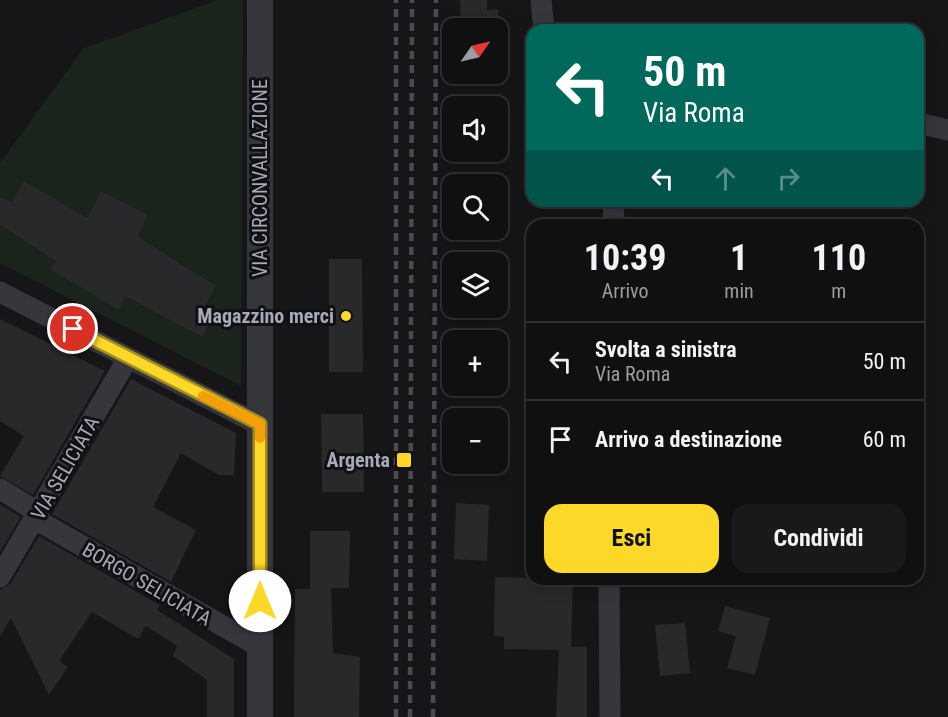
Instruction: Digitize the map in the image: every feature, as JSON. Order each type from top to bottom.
[{"type":"street","name":"VIA CIRCONVALLAZIONE","points":[[260,0],[260,717]]},
{"type":"street","points":[[542,0],[544,24]]},
{"type":"street","points":[[924,124],[948,129]]},
{"type":"street","points":[[0,292],[260,424]]},
{"type":"street","name":"VIA SELICIATA","points":[[0,577],[128,358]]},
{"type":"street","name":"BORGO SELICIATA","points":[[0,489],[37,516],[260,647]]},
{"type":"street","points":[[609,585],[610,717]]},
{"type":"shaded area","points":[[218,0],[243,0],[241,386],[0,263],[0,163],[84,48]]},
{"type":"building","points":[[460,0],[487,0],[487,10],[498,9],[498,18],[461,18]]},
{"type":"building","points":[[24,181],[87,218],[101,191],[148,215],[138,237],[216,286],[205,306],[215,311],[202,337],[125,296],[119,310],[50,269],[56,261],[0,225],[0,197],[12,202]]},
{"type":"building","name":"Magazzino merci","points":[[329,259],[362,259],[363,372],[329,372]]},
{"type":"building","points":[[0,319],[105,371],[33,495],[0,476],[24,436],[0,421]]},
{"type":"building","points":[[131,379],[236,433],[234,475],[219,475],[181,453],[153,507],[196,530],[171,582],[52,514]]},
{"type":"building","name":"Argenta","points":[[321,414],[363,414],[364,492],[322,492]]},
{"type":"building","points":[[456,503],[489,505],[487,561],[454,559]]},
{"type":"building","points":[[0,504],[21,517],[0,552]]},
{"type":"building","points":[[310,531],[350,531],[349,588],[331,588],[333,653],[360,657],[359,717],[294,717],[295,589],[310,589]]},
{"type":"building","points":[[39,536],[160,605],[157,610],[234,659],[234,717],[207,717],[207,680],[173,656],[177,646],[146,626],[138,639],[92,612],[59,661],[68,667],[49,695],[11,618],[0,636],[0,590],[11,583]]},
{"type":"building","points":[[495,577],[526,578],[526,585],[573,585],[571,647],[587,647],[587,717],[556,717],[559,650],[504,649],[504,637],[494,636]]},
{"type":"building","points":[[725,606],[770,618],[755,675],[727,668],[736,636],[718,631]]},
{"type":"building","points":[[685,623],[690,673],[660,676],[655,625]]},
{"type":"railway","points":[[396,0],[396,717]]},
{"type":"railway","points":[[410,717],[412,0]]},
{"type":"railway","points":[[433,717],[436,0]]},
{"type":"slow traffic","points":[[203,396],[260,424],[260,438]]},
{"type":"place","name":"Magazzino merci","points":[[346,316]]},
{"type":"place","name":"Argenta","points":[[404,460]]},
{"type":"route","points":[[73,329],[260,424],[260,601]]}]
